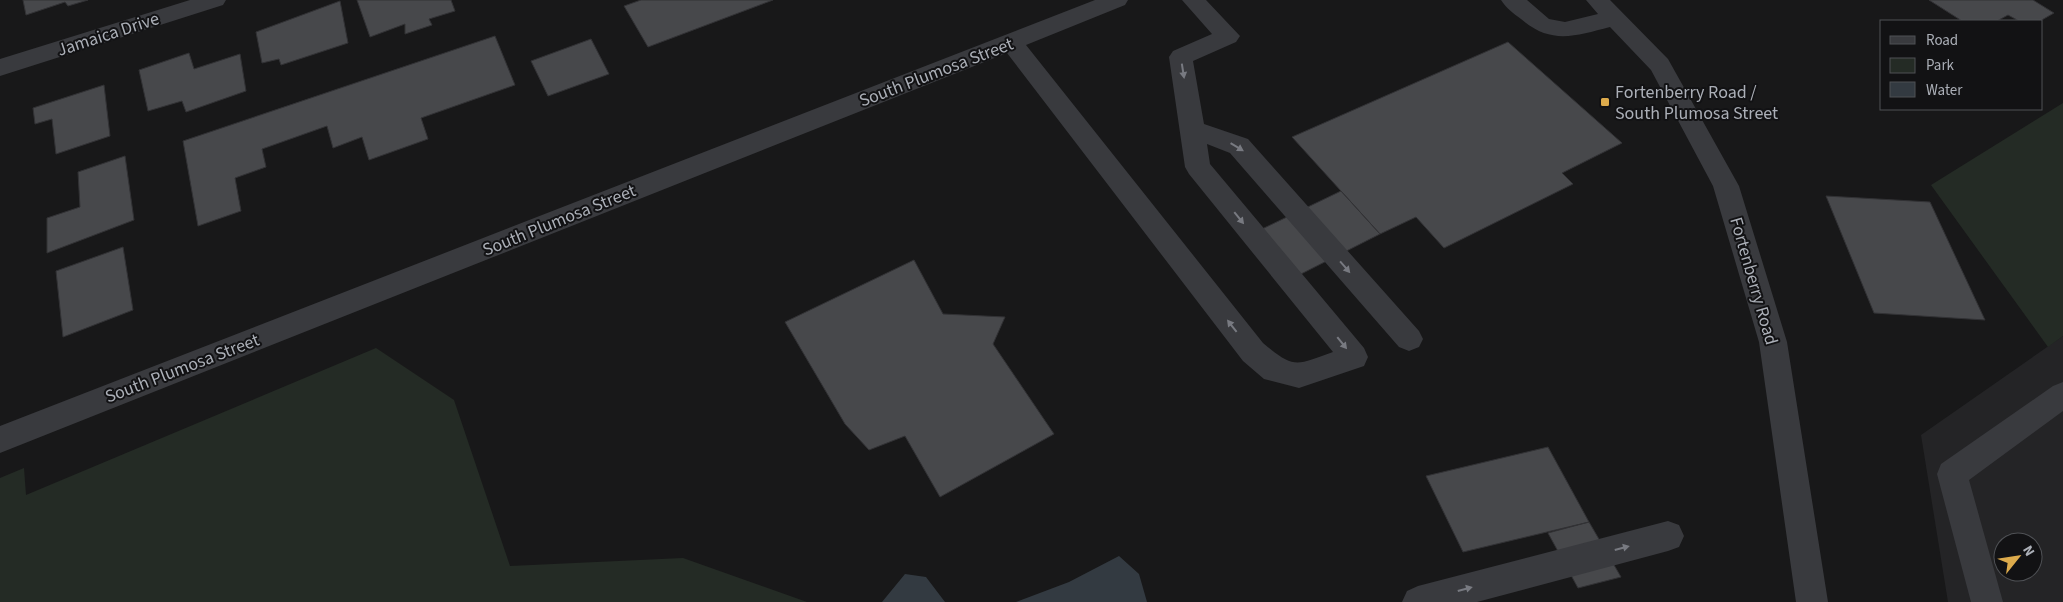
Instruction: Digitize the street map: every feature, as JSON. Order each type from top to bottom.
[{"type":"street","name":"Jamaica Drive","points":[[0,68],[215,0]]},
{"type":"street","name":"South Plumosa Street","points":[[0,440],[1012,43],[1117,0]]},
{"type":"street","points":[[1012,43],[1253,352],[1274,370],[1299,376],[1354,358],[1198,167],[1180,57],[1228,36],[1193,0]]},
{"type":"street","points":[[1512,0],[1542,26],[1565,30],[1606,9]]},
{"type":"street","name":"Fortenberry Road","points":[[1606,9],[1660,65],[1726,186],[1773,342],[1812,602]]},
{"type":"street","points":[[1192,129],[1240,146],[1409,339]]},
{"type":"street","points":[[1987,602],[1952,474],[2063,395]]},
{"type":"street","points":[[1418,602],[1668,536]]},
{"type":"shaded area","points":[[2063,336],[2063,602],[1948,602],[1921,435]]},
{"type":"green space","points":[[2063,103],[2063,336],[2048,347],[1931,185]]},
{"type":"green space","points":[[376,348],[454,400],[510,566],[683,558],[807,602],[0,602],[0,478],[24,468],[26,495]]},
{"type":"water","points":[[1119,556],[1139,574],[1147,602],[1016,602],[1069,582]]},
{"type":"water","points":[[905,574],[926,577],[945,602],[882,602]]},
{"type":"building","points":[[23,0],[88,0],[68,6],[65,2],[26,15]]},
{"type":"building","points":[[357,0],[451,0],[455,11],[429,19],[432,25],[405,34],[405,24],[370,37]]},
{"type":"building","points":[[641,0],[773,0],[648,47],[624,6]]},
{"type":"building","points":[[1929,0],[2033,0],[2054,13],[2042,20],[2017,20],[2008,15],[1999,20],[1960,20]]},
{"type":"building","points":[[340,1],[348,43],[281,65],[279,59],[262,63],[256,32]]},
{"type":"building","points":[[495,36],[515,85],[421,118],[428,139],[369,160],[362,137],[333,148],[327,126],[262,149],[266,167],[235,178],[241,211],[198,226],[183,141]]},
{"type":"building","points":[[591,39],[609,74],[548,96],[531,61]]},
{"type":"building","points":[[1508,42],[1622,143],[1562,173],[1573,184],[1444,248],[1416,217],[1380,234],[1292,137]]},
{"type":"building","points":[[189,53],[194,69],[240,54],[246,91],[186,112],[182,101],[148,111],[139,70]]},
{"type":"building","points":[[104,85],[110,136],[56,154],[52,119],[35,124],[33,108]]},
{"type":"building","points":[[125,156],[134,220],[47,253],[47,218],[80,207],[78,172]]},
{"type":"building","points":[[1341,191],[1380,234],[1299,275],[1262,229]]},
{"type":"building","points":[[1826,196],[1930,202],[1985,320],[1874,313]]},
{"type":"building","points":[[123,247],[133,310],[63,337],[56,271]]},
{"type":"building","points":[[914,260],[943,314],[1005,317],[993,344],[1054,434],[940,497],[905,436],[869,450],[845,424],[785,322]]},
{"type":"building","points":[[1548,447],[1589,522],[1463,552],[1426,476]]},
{"type":"building","points":[[1589,522],[1621,577],[1578,588],[1548,533]]},
{"type":"place","name":"Fortenberry Road / South Plumosa Street","points":[[1605,102]]}]
